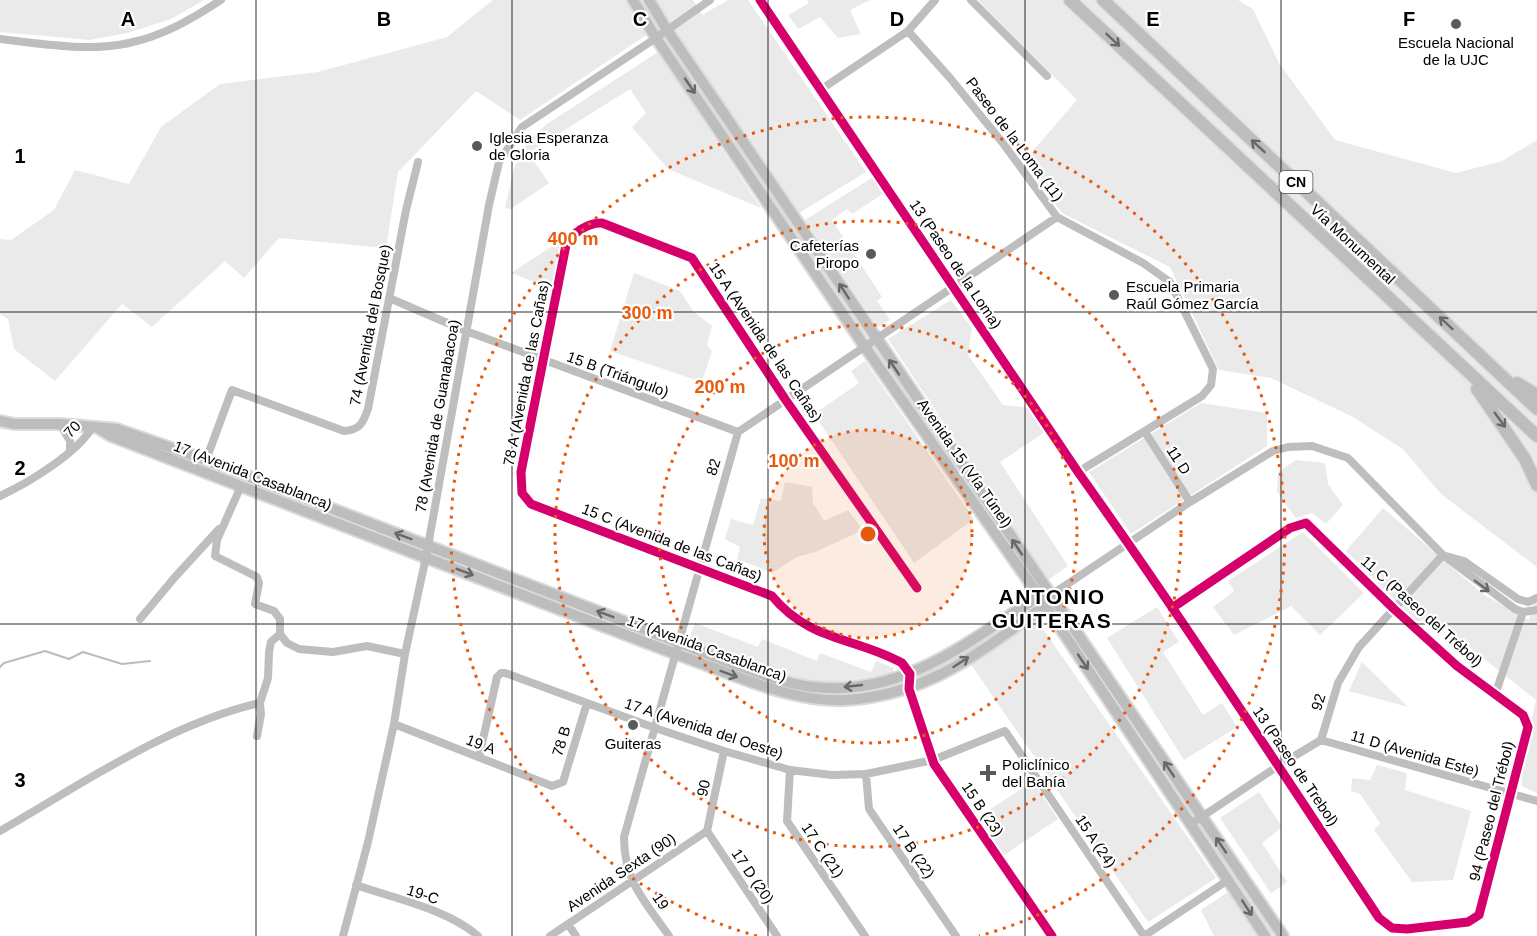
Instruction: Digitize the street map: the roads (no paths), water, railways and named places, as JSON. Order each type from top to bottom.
[{"type":"highway","name":"Vía Monumental","points":[[1071,0],[1537,436]]},
{"type":"highway","name":"Vía Monumental","points":[[1103,0],[1537,409]]},
{"type":"highway","points":[[1452,357],[1508,431],[1537,485]]},
{"type":"highway","points":[[1489,363],[1537,395]]},
{"type":"main road","name":"Avenida 15 (Vía Túnel)","points":[[649,0],[667,30],[800,223],[1265,936]]},
{"type":"main road","name":"Avenida 15 (Vía Túnel)","points":[[636,4],[656,38],[866,347],[1202,818],[1283,936]]},
{"type":"main road","points":[[0,421],[14,424],[93,426]]},
{"type":"main road","name":"17 (Avenida Casablanca)","points":[[93,426],[111,436],[206,460],[675,654],[791,694],[824,699],[864,698],[909,688],[939,676],[960,664],[1045,599]]},
{"type":"main road","name":"17 (Avenida Casablanca)","points":[[162,448],[241,486],[427,551],[762,674],[813,687],[833,688],[870,684],[910,674],[951,654],[1045,599]]},
{"type":"street","points":[[0,39],[75,47],[129,44],[187,22],[221,0]]},
{"type":"street","name":"78 (Avenida de Guanabacoa)","points":[[343,936],[394,724],[405,654],[427,551],[489,205],[499,162],[522,127],[710,0]]},
{"type":"street","name":"13 (Paseo de la Loma)","points":[[760,0],[1129,543]]},
{"type":"street","points":[[820,90],[908,31],[935,0]]},
{"type":"street","points":[[971,0],[1047,76]]},
{"type":"street","name":"Paseo de la Loma (11)","points":[[908,31],[1002,142],[1057,217],[1143,263],[1170,282],[1213,369],[1211,385],[1202,396],[1145,432]]},
{"type":"street","name":"74 (Avenida del Bosque)","points":[[206,460],[232,390],[344,431],[353,430],[362,425],[368,409],[406,210],[418,162]]},
{"type":"street","points":[[738,432],[1057,217]]},
{"type":"street","name":"78 A (Avenida de las Cañas)","points":[[531,504],[522,493],[521,472],[566,245],[570,238],[593,222]]},
{"type":"street","name":"15 A (Avenida de las Cañas)","points":[[593,222],[602,223],[692,258],[785,399],[917,588]]},
{"type":"street","name":"15 B (Triángulo)","points":[[389,298],[543,361],[738,432]]},
{"type":"street","name":"70","points":[[60,424],[70,441],[70,450]]},
{"type":"street","name":"70","points":[[0,496],[36,476],[87,438],[93,426]]},
{"type":"street","name":"82","points":[[631,881],[624,857],[624,837],[738,432]]},
{"type":"street","points":[[1078,471],[1145,432]]},
{"type":"street","name":"11 D","points":[[1145,432],[1190,502]]},
{"type":"street","points":[[1045,599],[1190,502],[1273,451],[1288,447],[1312,446],[1348,458],[1443,555],[1504,602],[1523,612],[1537,610]]},
{"type":"street","points":[[241,486],[217,540],[215,556],[257,577],[259,583],[255,604],[274,611],[280,619],[280,634],[287,643],[299,649],[333,652],[367,646],[405,654]]},
{"type":"street","name":"15 C (Avenida de las Cañas)","points":[[531,504],[772,596],[786,612],[812,629],[897,661],[910,674]]},
{"type":"street","name":"11 C (Paseo del Trébol)","points":[[1172,608],[1290,528],[1306,523],[1394,609],[1457,666],[1523,715]]},
{"type":"street","points":[[140,619],[175,577],[224,525]]},
{"type":"street","name":"13 (Paseo de Trebol)","points":[[1129,543],[1380,918],[1392,928],[1407,929],[1468,922],[1479,915]]},
{"type":"street","points":[[1443,555],[1464,561],[1518,599],[1528,602],[1537,598]]},
{"type":"street","name":"92","points":[[1321,740],[1338,683],[1359,647],[1443,555]]},
{"type":"street","points":[[1494,695],[1523,612]]},
{"type":"street","points":[[258,736],[260,703],[268,678],[271,642],[280,634]]},
{"type":"street","name":"17 A (Avenida del Oeste)","points":[[479,757],[497,677],[501,673],[724,751],[790,770],[832,775],[866,774],[933,760],[1005,731]]},
{"type":"street","points":[[909,688],[910,674]]},
{"type":"street","name":"15 B (23)","points":[[909,688],[933,760],[1052,936]]},
{"type":"street","points":[[0,831],[149,746],[217,714],[260,703]]},
{"type":"street","name":"78 B","points":[[558,785],[563,782],[587,703]]},
{"type":"street","name":"94 (Paseo del Trébol)","points":[[1479,915],[1528,727],[1523,715]]},
{"type":"street","name":"19 A","points":[[394,724],[552,786],[558,785]]},
{"type":"street","name":"15 A (24)","points":[[1005,731],[1144,936]]},
{"type":"street","points":[[1191,824],[1321,740]]},
{"type":"street","name":"11 D (Avenida Este)","points":[[1321,740],[1537,801]]},
{"type":"street","name":"90","points":[[707,831],[724,751]]},
{"type":"street","name":"17 C (21)","points":[[790,770],[787,821],[865,936]]},
{"type":"street","name":"17 B (22)","points":[[866,774],[869,809],[956,936]]},
{"type":"street","name":"Avenida Sexta (90)","points":[[550,936],[707,831]]},
{"type":"street","name":"17 D (20)","points":[[707,831],[777,936]]},
{"type":"street","points":[[1144,936],[1228,880]]},
{"type":"street","name":"19","points":[[631,881],[669,936]]},
{"type":"street","name":"19-C","points":[[356,885],[443,914],[465,925],[478,936]]},
{"type":"street","points":[[568,924],[576,936]]},
{"type":"waterway","points":[[0,667],[4,663],[45,651],[69,659],[83,652],[122,664],[150,661]]},
{"type":"place","name":"Escuela Nacional de la UJC","points":[[1456,24]]},
{"type":"place","name":"Iglesia Esperanza de Gloria","points":[[477,146]]},
{"type":"place","name":"Cafeterías Piropo","points":[[871,254]]},
{"type":"place","name":"Escuela Primaria Raúl Gómez García","points":[[1114,295]]},
{"type":"place","name":"Guiteras","points":[[633,725]]},
{"type":"place","name":"Policlínico del Bahía","points":[[988,773]]},
{"type":"district","name":"ANTONIO GUITERAS","points":[[1052,608]]}]
